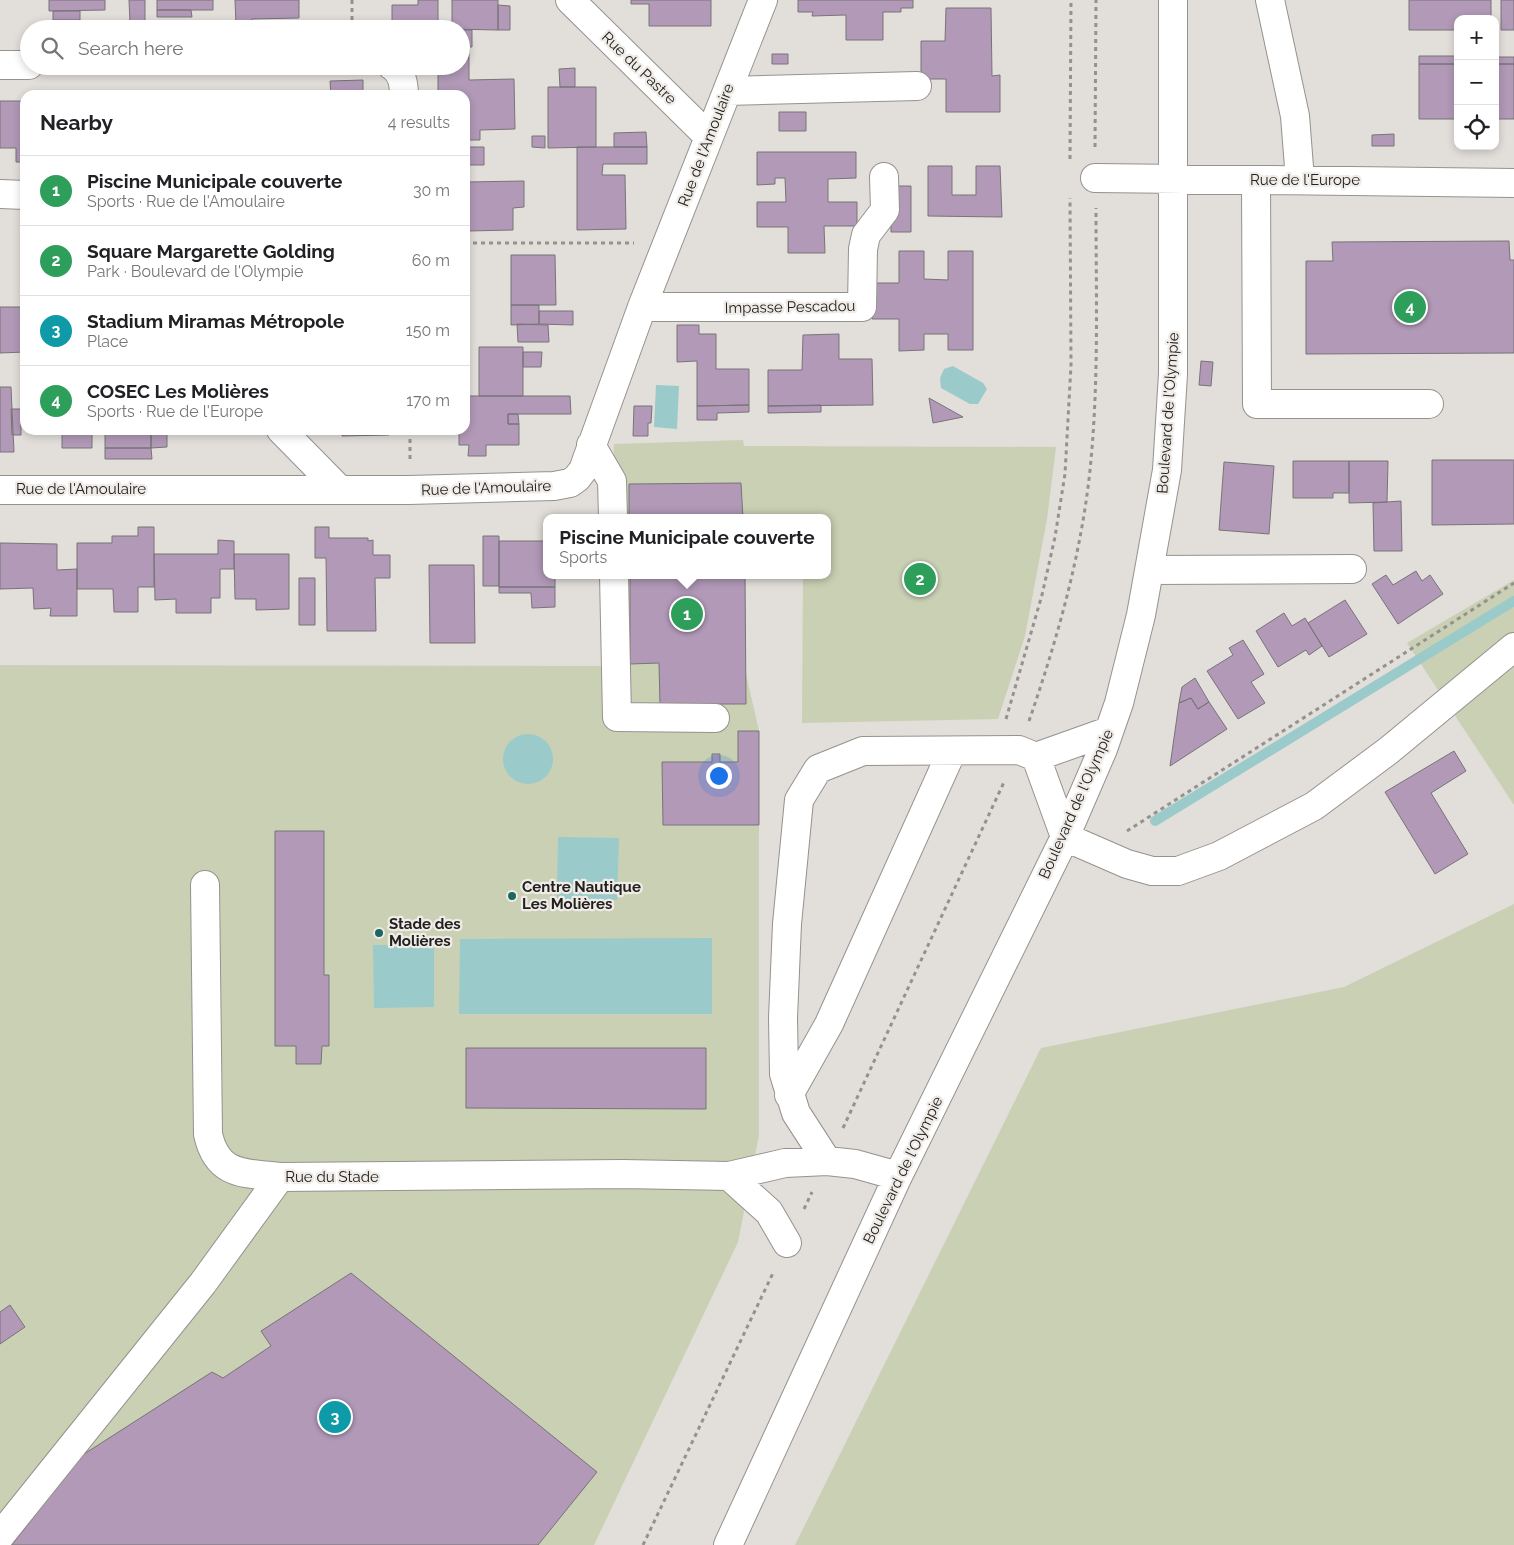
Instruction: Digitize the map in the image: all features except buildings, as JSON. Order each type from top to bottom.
[{"type":"street","name":"Rue du Pastre","points":[[570,0],[709,137]]},
{"type":"street","name":"Rue de l'Amoulaire","points":[[0,490],[339,488],[409,490],[554,486],[578,478],[583,470],[590,445],[642,308],[763,0]]},
{"type":"street","name":"Boulevard de l'Olympie","points":[[728,1545],[898,1176],[1065,837],[1109,731],[1130,661],[1150,570],[1167,470],[1174,374],[1173,0]]},
{"type":"street","points":[[1270,0],[1296,116],[1300,180]]},
{"type":"street","points":[[0,65],[20,65]]},
{"type":"street","points":[[400,75],[404,82],[404,90]]},
{"type":"street","points":[[728,91],[917,86]]},
{"type":"street","name":"Impasse Pescadou","points":[[642,308],[862,307],[862,250],[866,234],[884,210],[884,177]]},
{"type":"street","name":"Rue de l'Europe","points":[[1095,178],[1514,183]]},
{"type":"street","points":[[1256,180],[1257,404],[1429,404]]},
{"type":"street","points":[[0,194],[20,195]]},
{"type":"street","points":[[286,435],[339,488]]},
{"type":"street","points":[[590,445],[612,481],[613,514]]},
{"type":"street","points":[[1150,570],[1352,569]]},
{"type":"street","points":[[614,579],[617,717],[715,718]]},
{"type":"street","points":[[1028,754],[1065,837],[1113,858],[1152,871],[1178,871],[1219,856],[1314,806],[1388,752],[1514,647]]},
{"type":"street","points":[[827,1161],[796,1113],[784,1074],[783,1018],[787,924],[799,800],[818,769],[863,751],[991,750],[1028,754],[1109,731]]},
{"type":"street","points":[[789,1095],[829,1024],[952,751]]},
{"type":"street","name":"Rue du Stade","points":[[205,885],[208,1134],[211,1150],[220,1163],[237,1172],[280,1177],[623,1174],[729,1176],[785,1163],[827,1161],[855,1164],[898,1176]]},
{"type":"street","points":[[729,1176],[770,1212],[787,1243]]},
{"type":"street","points":[[0,1536],[203,1283],[280,1177]]},
{"type":"path","points":[[352,0],[352,20]]},
{"type":"path","points":[[1070,0],[1070,168]]},
{"type":"path","points":[[643,1545],[787,1243],[1028,754],[1062,619],[1082,526],[1090,470],[1097,370],[1096,0]]},
{"type":"path","points":[[991,750],[1007,717],[1042,595],[1055,537],[1065,474],[1071,365],[1070,197]]},
{"type":"path","points":[[470,244],[668,243]]},
{"type":"path","points":[[1113,858],[1123,835],[1132,827],[1514,583]]},
{"type":"green space","points":[[743,440],[744,446],[1056,447],[1047,519],[1025,636],[998,719],[802,723],[803,579],[831,579],[831,514],[611,514],[614,444]]},
{"type":"green space","name":"Stade des Molières","points":[[609,579],[744,579],[744,665],[759,731],[759,1135],[738,1242],[594,1545],[0,1545],[0,665],[606,666]]},
{"type":"green space","points":[[1514,580],[1514,805],[1407,643]]},
{"type":"green space","points":[[1514,904],[1514,1545],[795,1545],[1041,1048],[1344,987]]},
{"type":"water","points":[[953,366],[983,383],[987,389],[978,404],[970,404],[941,388],[940,378],[944,369]]},
{"type":"water","points":[[656,385],[679,386],[677,429],[654,427]]},
{"type":"water","points":[[523,734],[533,734],[546,741],[553,754],[553,764],[546,777],[533,784],[523,784],[514,780],[507,773],[503,764],[503,754],[507,745],[514,738]]},
{"type":"water","points":[[558,837],[619,838],[617,900],[557,900]]},
{"type":"water","points":[[712,938],[712,1014],[459,1014],[460,939]]},
{"type":"water","points":[[373,945],[434,945],[434,1007],[374,1008]]},
{"type":"waterway","points":[[1155,821],[1514,601]]},
{"type":"place","name":"COSEC Les Molières","points":[[1410,307]]},
{"type":"place","name":"Square Margarette Golding","points":[[920,579]]},
{"type":"place","name":"Piscine Municipale couverte","points":[[687,614]]},
{"type":"place","name":"Centre Nautique Les Molières","points":[[512,896]]},
{"type":"place","name":"Stade des Molières","points":[[379,933]]},
{"type":"place","name":"Stadium Miramas Métropole","points":[[335,1417]]}]
